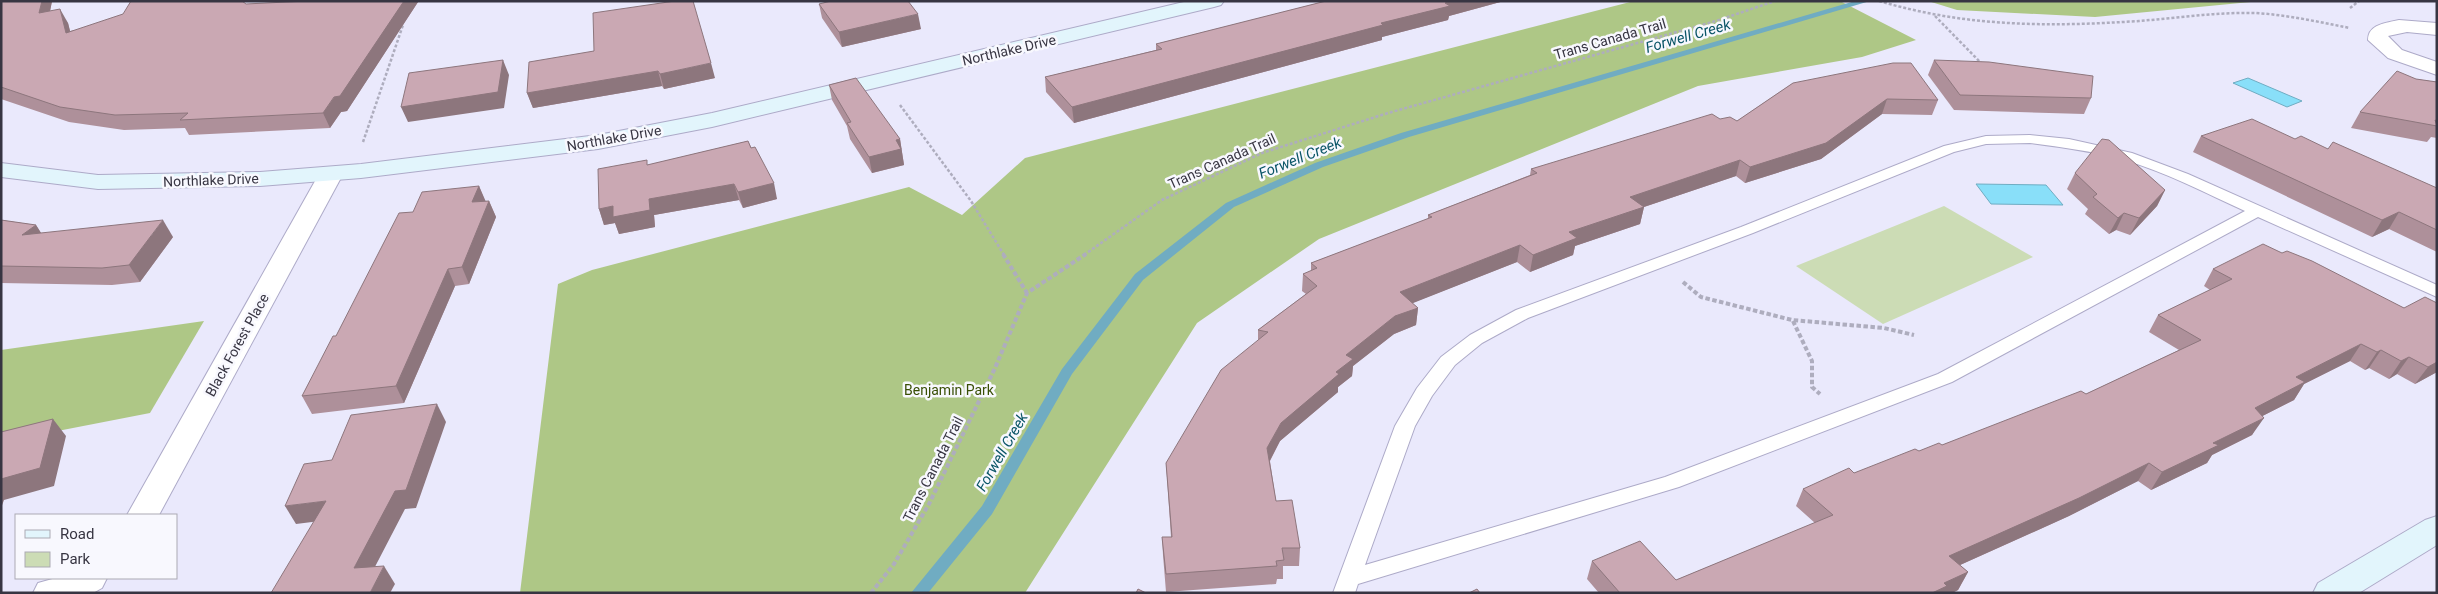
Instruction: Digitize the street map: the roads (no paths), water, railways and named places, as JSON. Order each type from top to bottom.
[{"type":"street","name":"Northlake Drive","points":[[1,170],[37,176],[107,182],[260,179],[331,174],[598,142],[697,123],[1214,1]]},
{"type":"street","points":[[2437,29],[2391,26],[2378,33],[2378,40],[2395,54],[2437,69]]},
{"type":"street","name":"Black Forest Place","points":[[144,514],[331,174]]},
{"type":"street","points":[[2330,593],[2437,529]]},
{"type":"street","points":[[50,593],[71,588],[88,579]]},
{"type":"lane","points":[[1347,586],[1405,426],[1424,393],[1448,361],[1476,338],[1502,324],[1747,230],[1920,159],[1949,149],[1984,140],[2005,138],[2069,143],[2127,156],[2170,171],[2437,292]]},
{"type":"lane","points":[[1347,586],[1672,482],[1945,378],[2257,211]]},
{"type":"water","points":[[2248,78],[2302,101],[2287,107],[2233,83]]},
{"type":"water","points":[[1976,184],[2046,185],[2063,205],[1991,204]]},
{"type":"waterway","name":"Forwell Creek","points":[[919,593],[987,510],[1067,372],[1139,277],[1230,205],[1319,165],[1405,135],[1866,1]]},
{"type":"park label","name":"Benjamin Park","points":[[949,390]]}]
